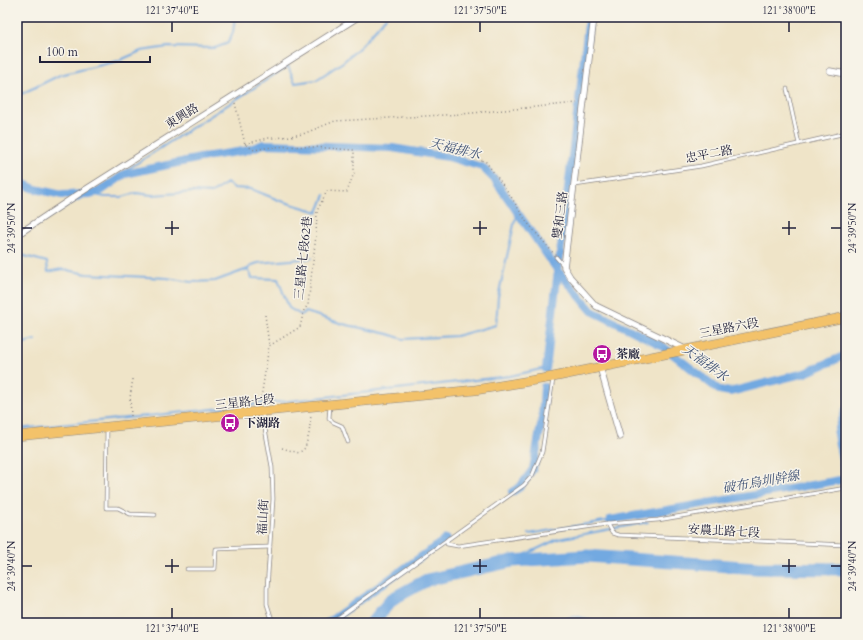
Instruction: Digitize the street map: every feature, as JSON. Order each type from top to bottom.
[{"type":"main road","name":"三星路六段","points":[[475,390],[547,378],[846,317]]},
{"type":"main road","name":"三星路七段","points":[[17,436],[475,390]]},
{"type":"street","name":"東興路","points":[[17,235],[77,195],[358,17]]},
{"type":"street","name":"雙和三路","points":[[562,264],[574,185],[594,17]]},
{"type":"street","points":[[830,71],[846,74]]},
{"type":"street","points":[[562,264],[570,277],[596,306],[684,349]]},
{"type":"street","points":[[600,367],[620,437]]},
{"type":"lane","points":[[17,28],[22,17]]},
{"type":"lane","points":[[787,89],[799,144]]},
{"type":"lane","name":"忠平二路","points":[[574,185],[700,166],[846,133]]},
{"type":"lane","points":[[556,257],[562,264]]},
{"type":"lane","points":[[331,623],[449,538],[514,494],[532,476],[542,452],[547,378]]},
{"type":"lane","points":[[330,405],[329,418],[333,422],[342,426],[348,442]]},
{"type":"lane","name":"福山街","points":[[260,412],[272,467],[273,499],[267,588],[268,604],[273,623]]},
{"type":"lane","points":[[107,428],[106,508],[118,508],[130,514],[155,515]]},
{"type":"lane","points":[[449,538],[447,540],[447,544],[458,546],[607,524],[658,520],[846,488]]},
{"type":"lane","name":"安農北路七段","points":[[607,524],[612,533],[618,535],[846,545]]},
{"type":"lane","points":[[188,569],[214,569],[216,549],[270,547]]},
{"type":"path","points":[[233,97],[246,144],[268,138],[303,134],[335,121],[462,114],[574,103]]},
{"type":"path","name":"三星路七段62巷","points":[[246,144],[253,149],[293,146],[354,150],[354,173],[347,192],[327,191],[317,211],[316,235],[308,305],[304,310],[300,327],[269,346]]},
{"type":"path","points":[[463,153],[486,162],[508,192],[526,221],[556,257]]},
{"type":"path","points":[[260,412],[269,346],[266,315]]},
{"type":"path","points":[[131,425],[130,398],[133,378]]},
{"type":"path","points":[[282,448],[299,453],[305,448],[309,434],[312,407]]},
{"type":"waterway","points":[[17,96],[60,75],[118,61],[141,51],[168,47],[215,48],[228,43],[233,32],[235,17]]},
{"type":"waterway","points":[[27,231],[75,201],[86,196],[288,66],[295,83],[316,80],[343,62],[360,47],[386,17]]},
{"type":"waterway","points":[[579,100],[589,17]]},
{"type":"waterway","points":[[546,369],[578,107]]},
{"type":"waterway","name":"天福排水","points":[[17,181],[35,189],[62,195],[90,194],[101,191],[125,174],[210,156],[244,151],[264,144],[392,148],[448,157],[482,167],[495,180],[558,271],[592,311],[661,345],[719,390],[730,392],[805,373],[846,355]]},
{"type":"waterway","points":[[90,194],[105,197],[122,197],[136,193],[152,195],[194,192],[212,193],[227,183],[233,188],[251,189],[281,201],[318,212],[325,195]]},
{"type":"waterway","points":[[17,254],[47,262],[48,272],[62,269],[87,274],[167,278],[191,282],[215,281],[248,269],[252,278],[278,279],[289,308],[301,315],[306,312],[343,324],[388,334],[403,339],[456,336],[496,325],[498,297],[515,220],[519,215]]},
{"type":"waterway","points":[[248,269],[252,265],[258,263],[312,258]]},
{"type":"waterway","points":[[17,345],[35,340]]},
{"type":"waterway","points":[[17,429],[264,404],[510,376],[546,368]]},
{"type":"waterway","points":[[512,492],[520,487],[533,469],[542,419],[544,387]]},
{"type":"waterway","name":"破布烏圳幹線","points":[[610,520],[846,479],[837,434],[846,410]]},
{"type":"waterway","points":[[529,534],[610,520]]},
{"type":"waterway","name":"破布烏圳幹線","points":[[512,561],[558,539],[648,522]]},
{"type":"waterway","points":[[327,623],[446,539]]},
{"type":"waterway","points":[[372,623],[392,599],[427,580],[512,561],[587,556],[757,568],[846,569]]},
{"type":"waterway","points":[[556,623],[574,616],[605,623]]},
{"type":"waterway","points":[[499,623],[510,623]]},
{"type":"place","name":"茶廠","points":[[602,354]]},
{"type":"place","name":"下湖路","points":[[230,423]]}]
